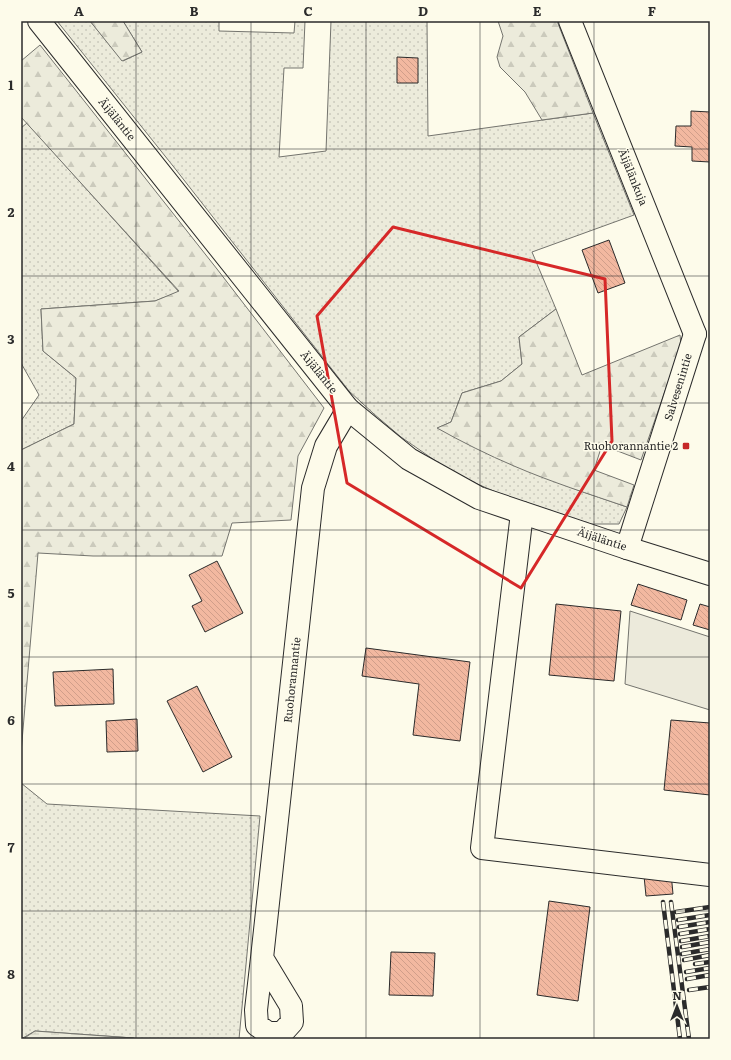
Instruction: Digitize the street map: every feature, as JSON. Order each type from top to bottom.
[{"type":"street","name":"Äijäläntie","points":[[39,21],[348,409],[409,459],[479,498],[710,574]]},
{"type":"street","name":"Äijälänkuja","points":[[570,21],[702,332]]},
{"type":"street","name":"Salvesenintie","points":[[628,548],[702,332]]},
{"type":"street","name":"Ruohorannantie","points":[[262,958],[313,488],[326,446],[348,409]]},
{"type":"street","points":[[522,513],[482,848],[710,875]]},
{"type":"highlighted area","points":[[393,227],[605,279],[612,441],[521,588],[347,483],[317,316]]},
{"type":"green space","points":[[57,21],[90,21],[123,61],[142,52],[123,21],[219,21],[219,31],[294,33],[295,21],[305,21],[303,68],[284,68],[279,157],[326,151],[331,21],[427,21],[428,136],[593,113],[634,215],[532,252],[556,309],[519,337],[522,364],[501,381],[462,393],[451,422],[438,428],[572,488],[627,507],[619,524],[591,524],[517,501],[475,483],[440,464],[401,437],[374,414],[349,391],[173,166]]},
{"type":"green space","points":[[90,21],[123,21],[142,52],[122,61]]},
{"type":"green space","points":[[498,21],[557,21],[593,113],[542,120],[525,92],[500,67],[497,57],[503,36]]},
{"type":"green space","points":[[40,45],[217,269],[324,408],[298,456],[291,520],[232,523],[222,556],[93,556],[38,553],[21,753],[21,450],[74,424],[76,378],[43,351],[41,309],[155,301],[179,291],[21,117],[21,61]]},
{"type":"green space","points":[[27,123],[179,292],[155,301],[41,309],[43,351],[76,378],[74,424],[21,450],[21,421],[39,395],[21,363],[21,128]]},
{"type":"green space","points":[[556,309],[582,375],[680,335],[681,345],[641,460],[602,445],[594,470],[634,485],[627,507],[528,472],[485,453],[437,428],[451,422],[462,393],[501,381],[522,364],[519,337]]},
{"type":"green space","points":[[21,783],[47,804],[260,816],[239,1039],[136,1039],[35,1031],[21,1039]]},
{"type":"green space","points":[[35,1031],[133,1038],[136,1039],[23,1039]]},
{"type":"shaded area","points":[[630,611],[710,637],[710,710],[625,684]]},
{"type":"building","points":[[397,57],[418,58],[418,83],[397,83]]},
{"type":"building","points":[[691,111],[710,112],[710,162],[692,161],[692,147],[675,146],[676,126],[691,126]]},
{"type":"building","points":[[609,240],[625,283],[598,293],[582,250]]},
{"type":"building","points":[[217,561],[243,613],[205,632],[192,606],[202,601],[189,575]]},
{"type":"building","points":[[638,584],[687,600],[681,620],[631,605]]},
{"type":"building","points":[[556,604],[621,611],[614,681],[549,675]]},
{"type":"building","points":[[700,604],[710,607],[710,630],[693,625]]},
{"type":"building","points":[[366,648],[470,662],[460,741],[413,735],[419,684],[362,676]]},
{"type":"building","points":[[113,669],[114,704],[55,706],[53,672]]},
{"type":"building","points":[[197,686],[232,757],[203,772],[167,701]]},
{"type":"building","points":[[137,719],[138,751],[107,752],[106,721]]},
{"type":"building","points":[[671,720],[710,723],[710,795],[664,790]]},
{"type":"building","points":[[671,873],[673,894],[646,896],[644,876]]},
{"type":"building","points":[[549,901],[590,907],[578,1001],[537,995]]},
{"type":"building","points":[[391,952],[435,953],[433,996],[389,995]]},
{"type":"railway","points":[[663,902],[680,1039]]},
{"type":"railway","points":[[671,902],[689,1039]]},
{"type":"railway","points":[[676,912],[710,907]]},
{"type":"railway","points":[[678,920],[710,915]]},
{"type":"railway","points":[[679,927],[710,922]]},
{"type":"railway","points":[[680,934],[710,929]]},
{"type":"railway","points":[[681,941],[710,936]]},
{"type":"railway","points":[[682,947],[710,942]]},
{"type":"railway","points":[[682,954],[710,949]]},
{"type":"railway","points":[[684,960],[710,955]]},
{"type":"railway","points":[[695,964],[710,962]]},
{"type":"railway","points":[[686,972],[710,968]]},
{"type":"railway","points":[[687,979],[710,975]]},
{"type":"railway","points":[[689,990],[710,987]]},
{"type":"place","name":"Ruohorannantie 2","points":[[686,446]]}]
